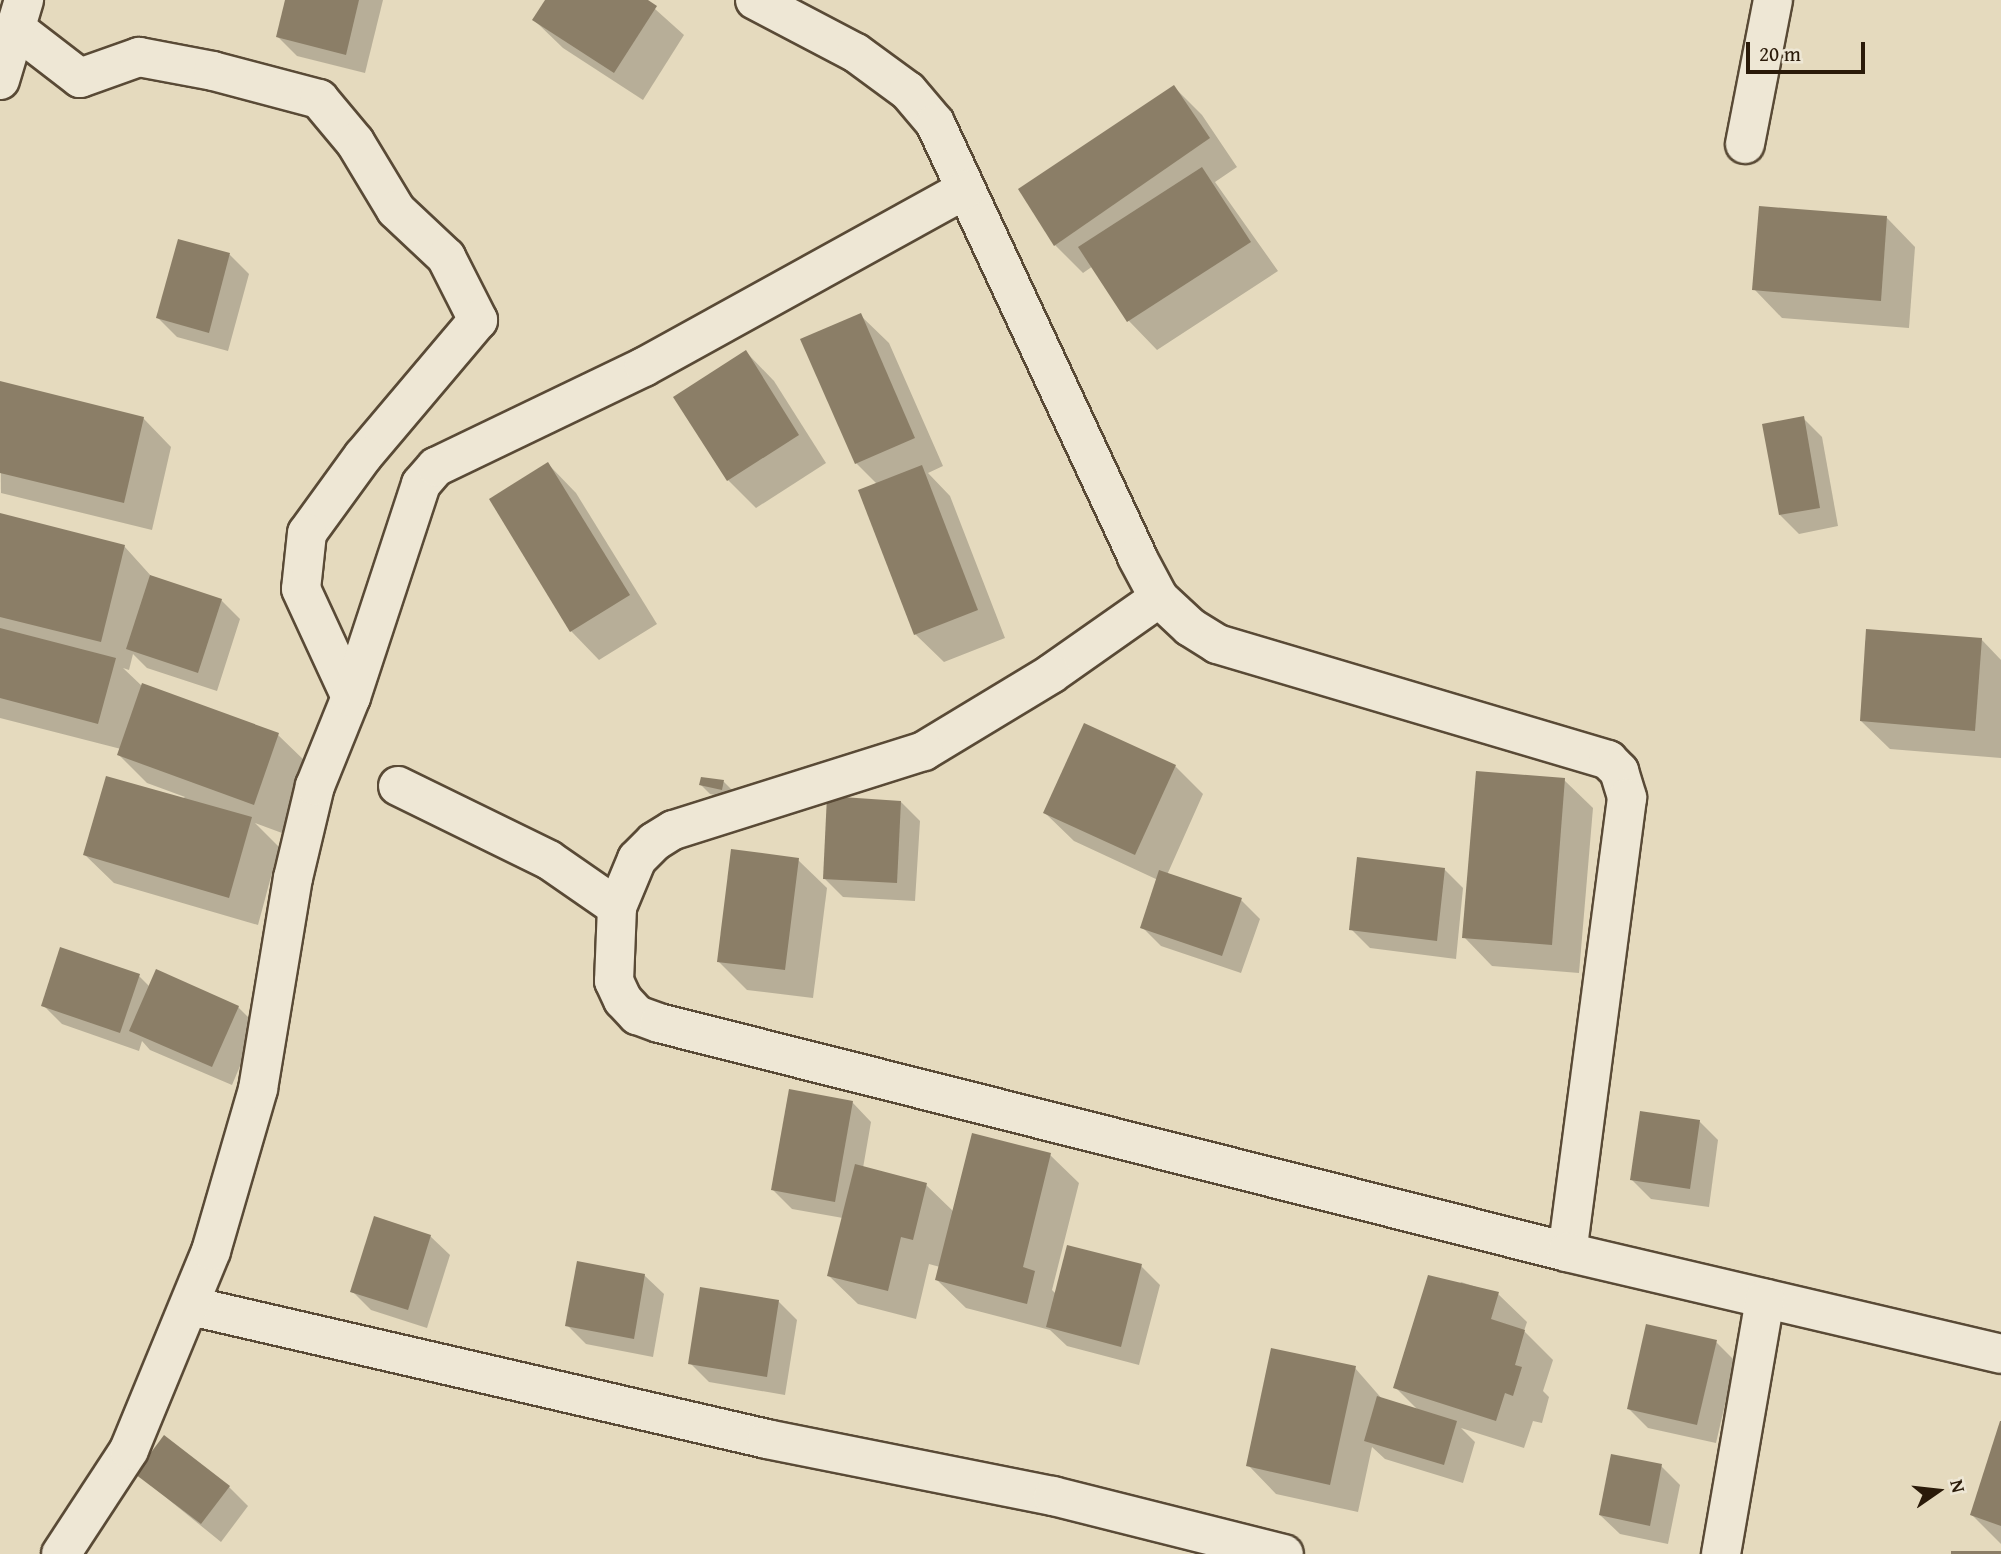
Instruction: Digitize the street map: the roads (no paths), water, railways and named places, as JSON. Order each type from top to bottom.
[{"type":"street","points":[[755,0],[856,53],[908,90],[935,123],[1160,598],[1217,644],[1608,760],[1619,771],[1626,798],[1567,1252]]},
{"type":"street","points":[[1745,144],[1773,0]]},
{"type":"street","points":[[20,14],[79,78],[139,57],[213,71],[319,99],[355,142],[396,210],[446,257],[478,320],[363,456],[307,533],[301,589],[351,697]]},
{"type":"street","points":[[0,80],[20,14]]},
{"type":"street","points":[[61,1554],[129,1450],[191,1306],[258,1089],[293,878],[315,786],[351,697],[421,484],[436,467],[644,367],[965,190]]},
{"type":"street","points":[[1160,598],[1051,674],[924,751],[673,830],[637,859],[617,907],[614,981],[623,1000],[637,1015],[659,1023],[1567,1252],[2001,1354]]},
{"type":"street","points":[[398,786],[549,860],[617,907]]},
{"type":"street","points":[[1721,1554],[1765,1299]]},
{"type":"street","points":[[191,1306],[767,1439],[1052,1496],[1284,1554]]}]
